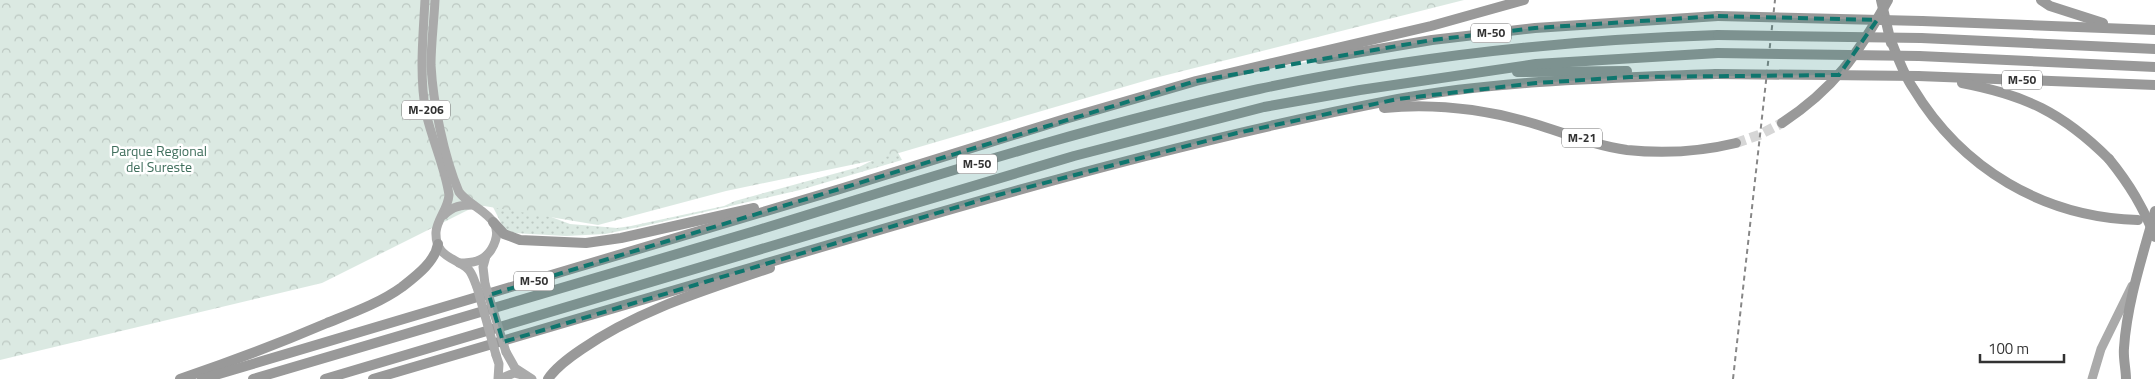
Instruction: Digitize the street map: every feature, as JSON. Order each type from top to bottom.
[{"type":"highway","points":[[1266,66],[1431,26],[1524,0]]},
{"type":"highway","points":[[1881,0],[1892,43],[1912,87],[1934,119],[1960,148],[1997,177],[2042,201],[2095,216],[2155,220]]},
{"type":"highway","points":[[1782,123],[1808,105],[1834,81],[1858,50],[1888,0]]},
{"type":"highway","points":[[2041,0],[2050,6],[2087,19],[2128,29]]},
{"type":"highway","name":"M-50","points":[[202,379],[1074,116],[1196,81],[1266,66],[1432,40],[1525,29],[1718,16],[1922,21],[2155,30]]},
{"type":"highway","name":"M-50","points":[[253,379],[890,190],[1175,108],[1337,73],[1432,57],[1534,45],[1624,38],[1718,34],[1922,38],[2155,49]]},
{"type":"highway","name":"M-50","points":[[325,379],[806,235],[1180,127],[1264,107],[1360,90],[1498,69],[1582,60],[1718,54],[1919,56],[2155,67]]},
{"type":"highway","points":[[1498,69],[1513,72],[1583,70],[1716,74]]},
{"type":"highway","name":"M-50","points":[[373,379],[998,195],[1237,132],[1398,99],[1536,83],[1716,74],[1922,76],[2155,85]]},
{"type":"highway","points":[[1922,76],[1985,87],[2036,104],[2066,121],[2090,140],[2129,183],[2145,212],[2155,237]]},
{"type":"highway","name":"M-21","points":[[1344,111],[1429,105],[1469,109],[1506,116],[1596,143],[1661,153],[1701,151],[1736,143]]},
{"type":"highway","points":[[493,222],[504,234],[520,240],[586,243],[621,238],[866,180]]},
{"type":"highway","points":[[2126,379],[2125,337],[2140,265],[2155,211]]},
{"type":"highway","points":[[548,379],[570,357],[598,338],[632,320],[696,294],[897,225]]},
{"type":"highway","points":[[180,379],[250,355],[365,307],[401,288],[427,266],[437,250],[438,244]]},
{"type":"main road","name":"M-206","points":[[425,0],[422,44],[423,89],[426,112],[448,188],[448,204],[438,226],[438,244]]},
{"type":"main road","name":"M-206","points":[[435,0],[431,64],[436,108],[456,184],[465,199],[486,212],[493,222]]},
{"type":"main road","points":[[443,216],[450,209],[460,205],[473,205]]},
{"type":"main road","points":[[493,222],[496,233],[494,244],[486,256],[481,285],[499,364],[499,379],[514,373],[529,377]]},
{"type":"main road","points":[[438,244],[448,258],[469,270],[481,285],[510,362],[529,377]]},
{"type":"main road","points":[[459,263],[473,263],[486,256]]},
{"type":"main road","points":[[2092,379],[2101,349],[2140,265]]},
{"type":"highlighted area","points":[[1718,16],[1877,20],[1839,75],[1630,77],[1536,83],[1398,99],[1237,133],[998,195],[503,342],[489,295],[1196,81],[1432,40],[1535,28]]},
{"type":"green space","name":"Parque Regional del Sureste","points":[[0,0],[1464,0],[1151,79],[875,160],[726,191],[598,225],[478,205],[322,283],[0,360]]},
{"type":"green space","points":[[896,149],[902,160],[800,190],[605,234],[566,236],[513,233],[504,229],[493,207],[484,199],[546,215],[570,224],[617,228],[724,206],[735,201],[859,167]]},
{"type":"tunnel","points":[[1736,143],[1759,135],[1782,123]]},
{"type":"railway","points":[[1733,379],[1775,0]]}]
